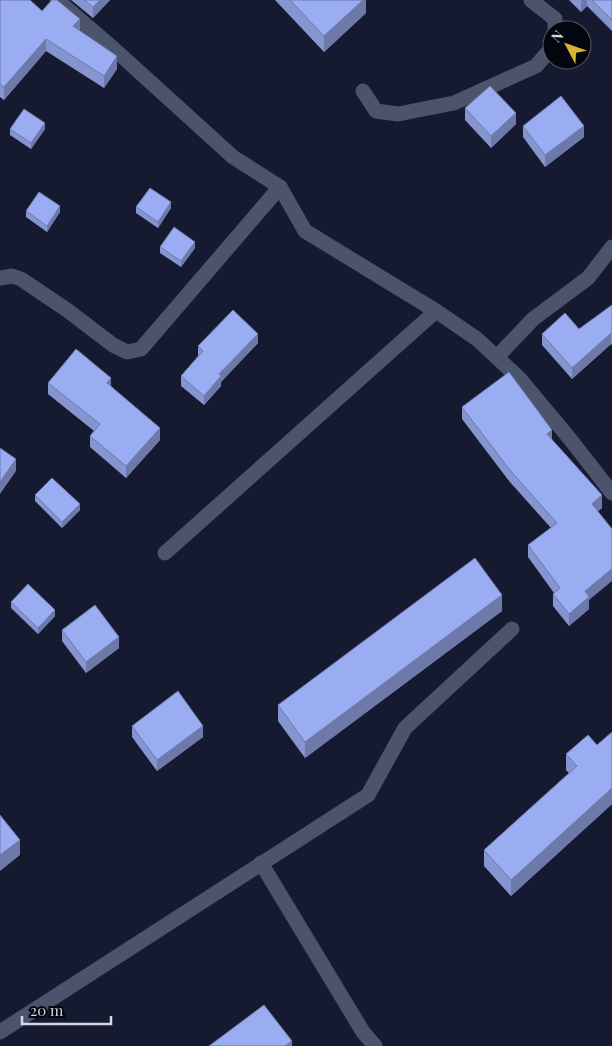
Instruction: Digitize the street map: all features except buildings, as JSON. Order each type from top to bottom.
[{"type":"street","points":[[56,0],[114,49],[233,157],[280,187],[305,231],[436,311],[477,339],[520,379],[612,493]]},
{"type":"street","points":[[530,0],[555,20]]},
{"type":"street","points":[[363,91],[376,111],[398,114],[454,103],[536,66],[542,59]]},
{"type":"street","points":[[0,278],[12,276],[21,279],[67,310],[113,345],[127,352],[141,349],[280,187]]},
{"type":"street","points":[[498,358],[533,319],[588,278],[612,247]]},
{"type":"street","points":[[165,553],[436,311]]},
{"type":"street","points":[[0,1032],[368,794],[405,728],[512,629]]},
{"type":"street","points":[[261,863],[369,1044]]}]
